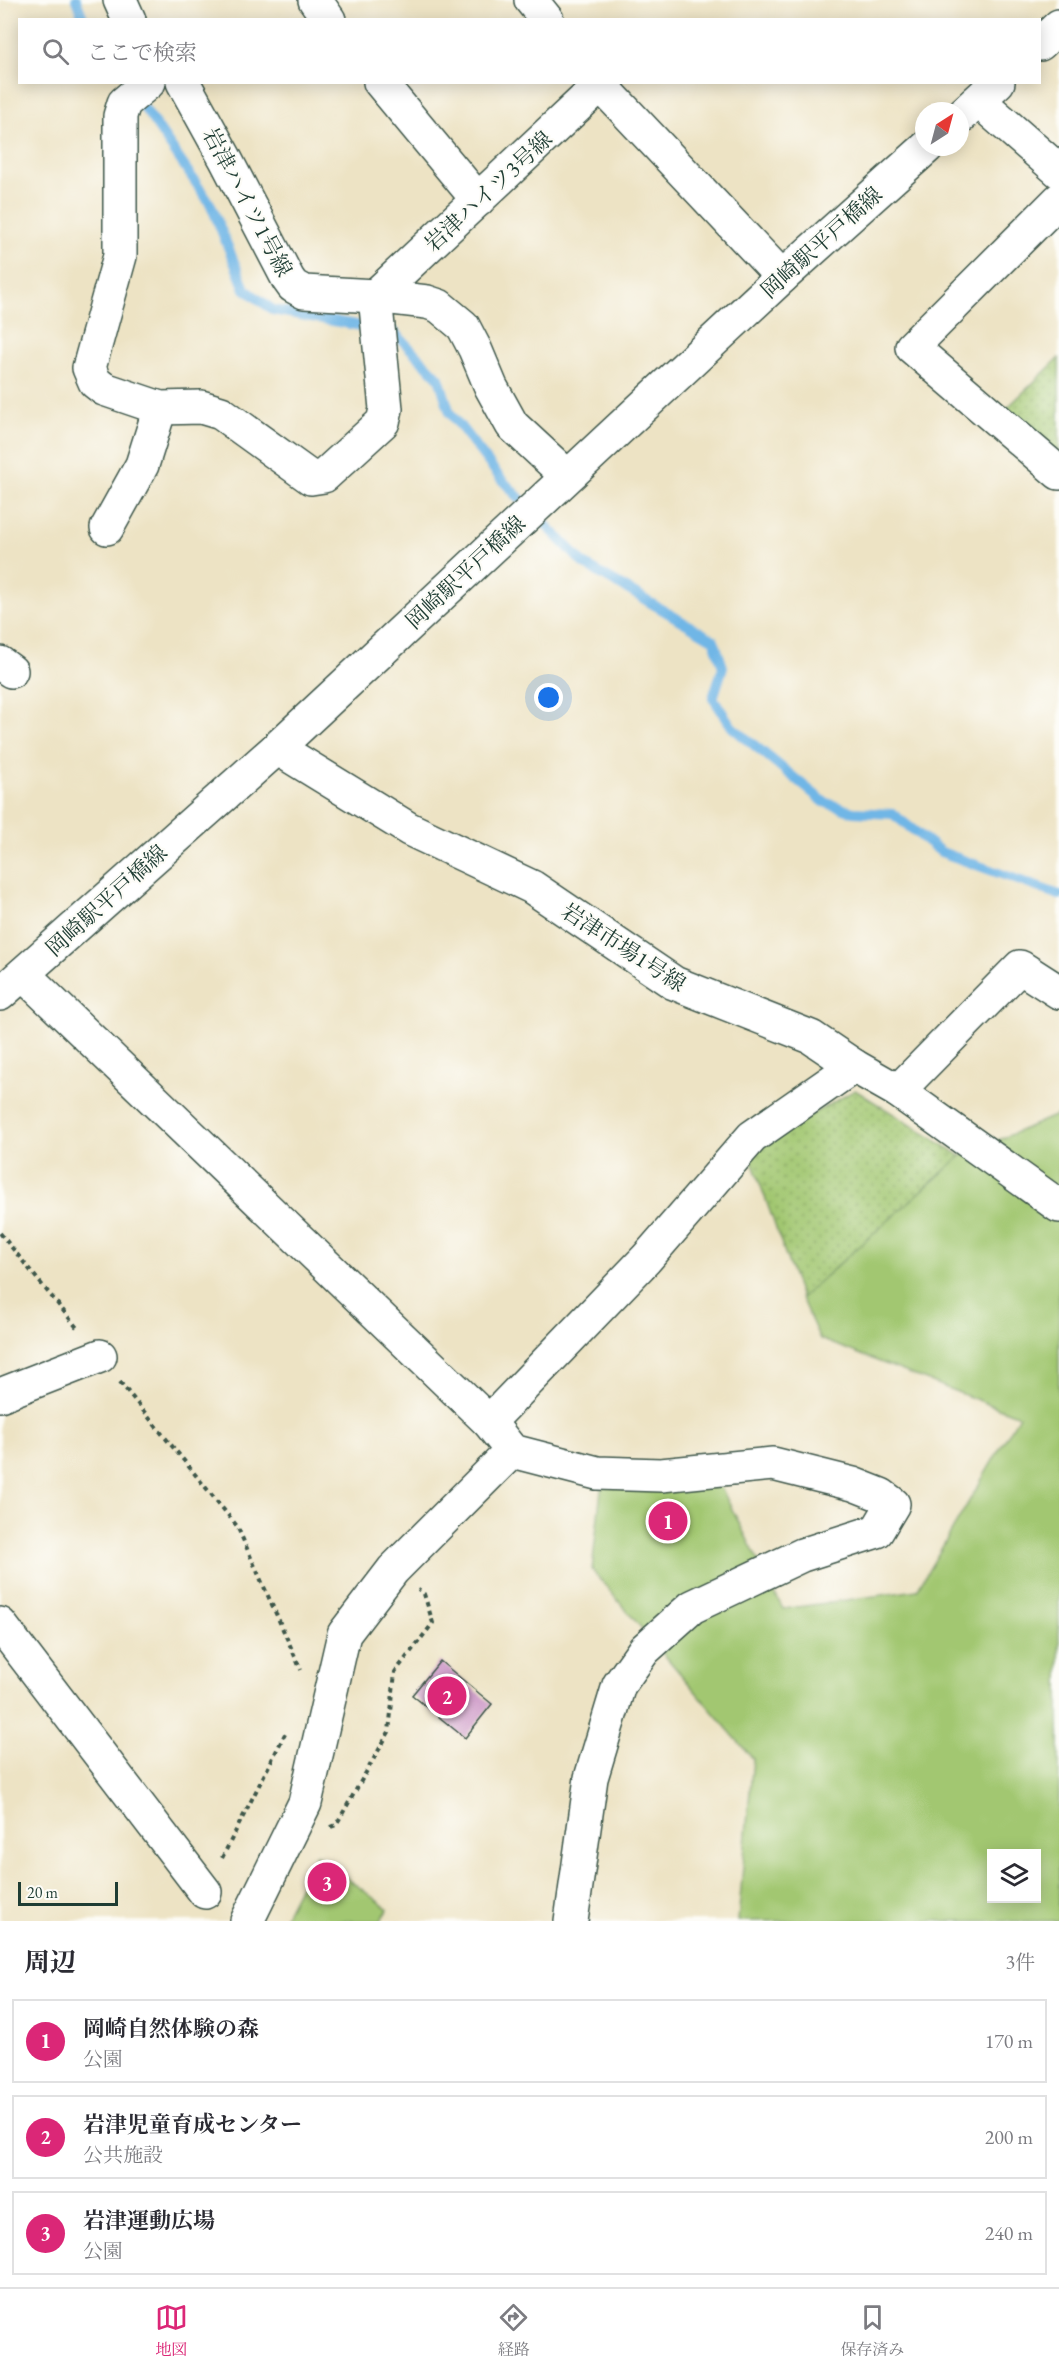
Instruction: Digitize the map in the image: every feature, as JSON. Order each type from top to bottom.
[{"type":"street","points":[[120,0],[128,18]]},
{"type":"street","points":[[315,0],[327,18]]},
{"type":"street","points":[[531,0],[545,18]]},
{"type":"street","points":[[1041,43],[1059,26]]},
{"type":"street","points":[[147,84],[123,104],[120,116],[120,256],[89,368],[95,382],[104,389],[160,408],[201,407],[221,413],[311,478],[324,476],[383,422],[386,410],[375,296]]},
{"type":"street","name":"岩津ハイツ1号線","points":[[184,84],[293,286],[304,292],[375,296],[427,302],[439,306],[463,326],[475,348],[490,387],[512,425],[567,476]]},
{"type":"street","points":[[382,84],[477,200]]},
{"type":"street","points":[[599,84],[782,277]]},
{"type":"street","name":"岩津ハイツ3号線","points":[[375,296],[599,84]]},
{"type":"street","points":[[979,100],[1059,171]]},
{"type":"street","name":"岡崎駅平戸橋線","points":[[12,984],[277,748],[782,277],[917,156]]},
{"type":"street","points":[[1059,200],[912,347],[1059,473]]},
{"type":"street","points":[[107,528],[142,465],[160,408]]},
{"type":"street","name":"岩津市場1号線","points":[[277,748],[409,829],[532,887],[674,983],[811,1037],[854,1066],[898,1091],[1059,1206]]},
{"type":"street","points":[[898,1091],[1020,967],[1059,992]]},
{"type":"street","points":[[12,984],[489,1422],[512,1451],[597,1473],[661,1475],[773,1464],[853,1484],[881,1495],[892,1504],[877,1532],[802,1555],[692,1607],[644,1650],[619,1685],[591,1778],[571,1921]]},
{"type":"street","points":[[489,1422],[646,1259],[752,1137],[854,1066]]},
{"type":"street","points":[[0,1395],[100,1356]]},
{"type":"street","points":[[247,1921],[305,1803],[344,1634],[393,1570],[512,1451]]},
{"type":"street","points":[[0,1624],[205,1892]]},
{"type":"path","points":[[0,1233],[237,1526],[303,1676]]},
{"type":"path","points":[[285,1843],[336,1825],[389,1731],[395,1672],[433,1623],[424,1594],[393,1570]]},
{"type":"path","points":[[205,1892],[288,1728]]},
{"type":"green space","points":[[1059,358],[1059,456],[1005,410]]},
{"type":"green space","points":[[855,1090],[961,1156],[801,1298],[748,1150]]},
{"type":"green space","points":[[1059,1114],[1059,1921],[738,1921],[753,1759],[592,1570],[603,1472],[713,1472],[783,1609],[917,1590],[1019,1416],[820,1339],[801,1298],[961,1156]]},
{"type":"green space","points":[[316,1855],[388,1909],[380,1921],[282,1921]]},
{"type":"building","points":[[440,1661],[492,1704],[465,1738],[412,1695]]},
{"type":"waterway","points":[[76,0],[83,18]]},
{"type":"waterway","points":[[136,96],[211,205],[245,289],[273,310],[394,332],[439,378],[450,413],[501,479],[584,564],[714,640],[723,667],[713,698],[732,727],[824,802],[853,812],[893,814],[941,852],[1059,895]]},
{"type":"place","name":"岡崎自然体験の森","points":[[668,1521]]},
{"type":"place","name":"岩津児童育成センター","points":[[447,1696]]},
{"type":"place","name":"岩津運動広場","points":[[327,1882]]}]
